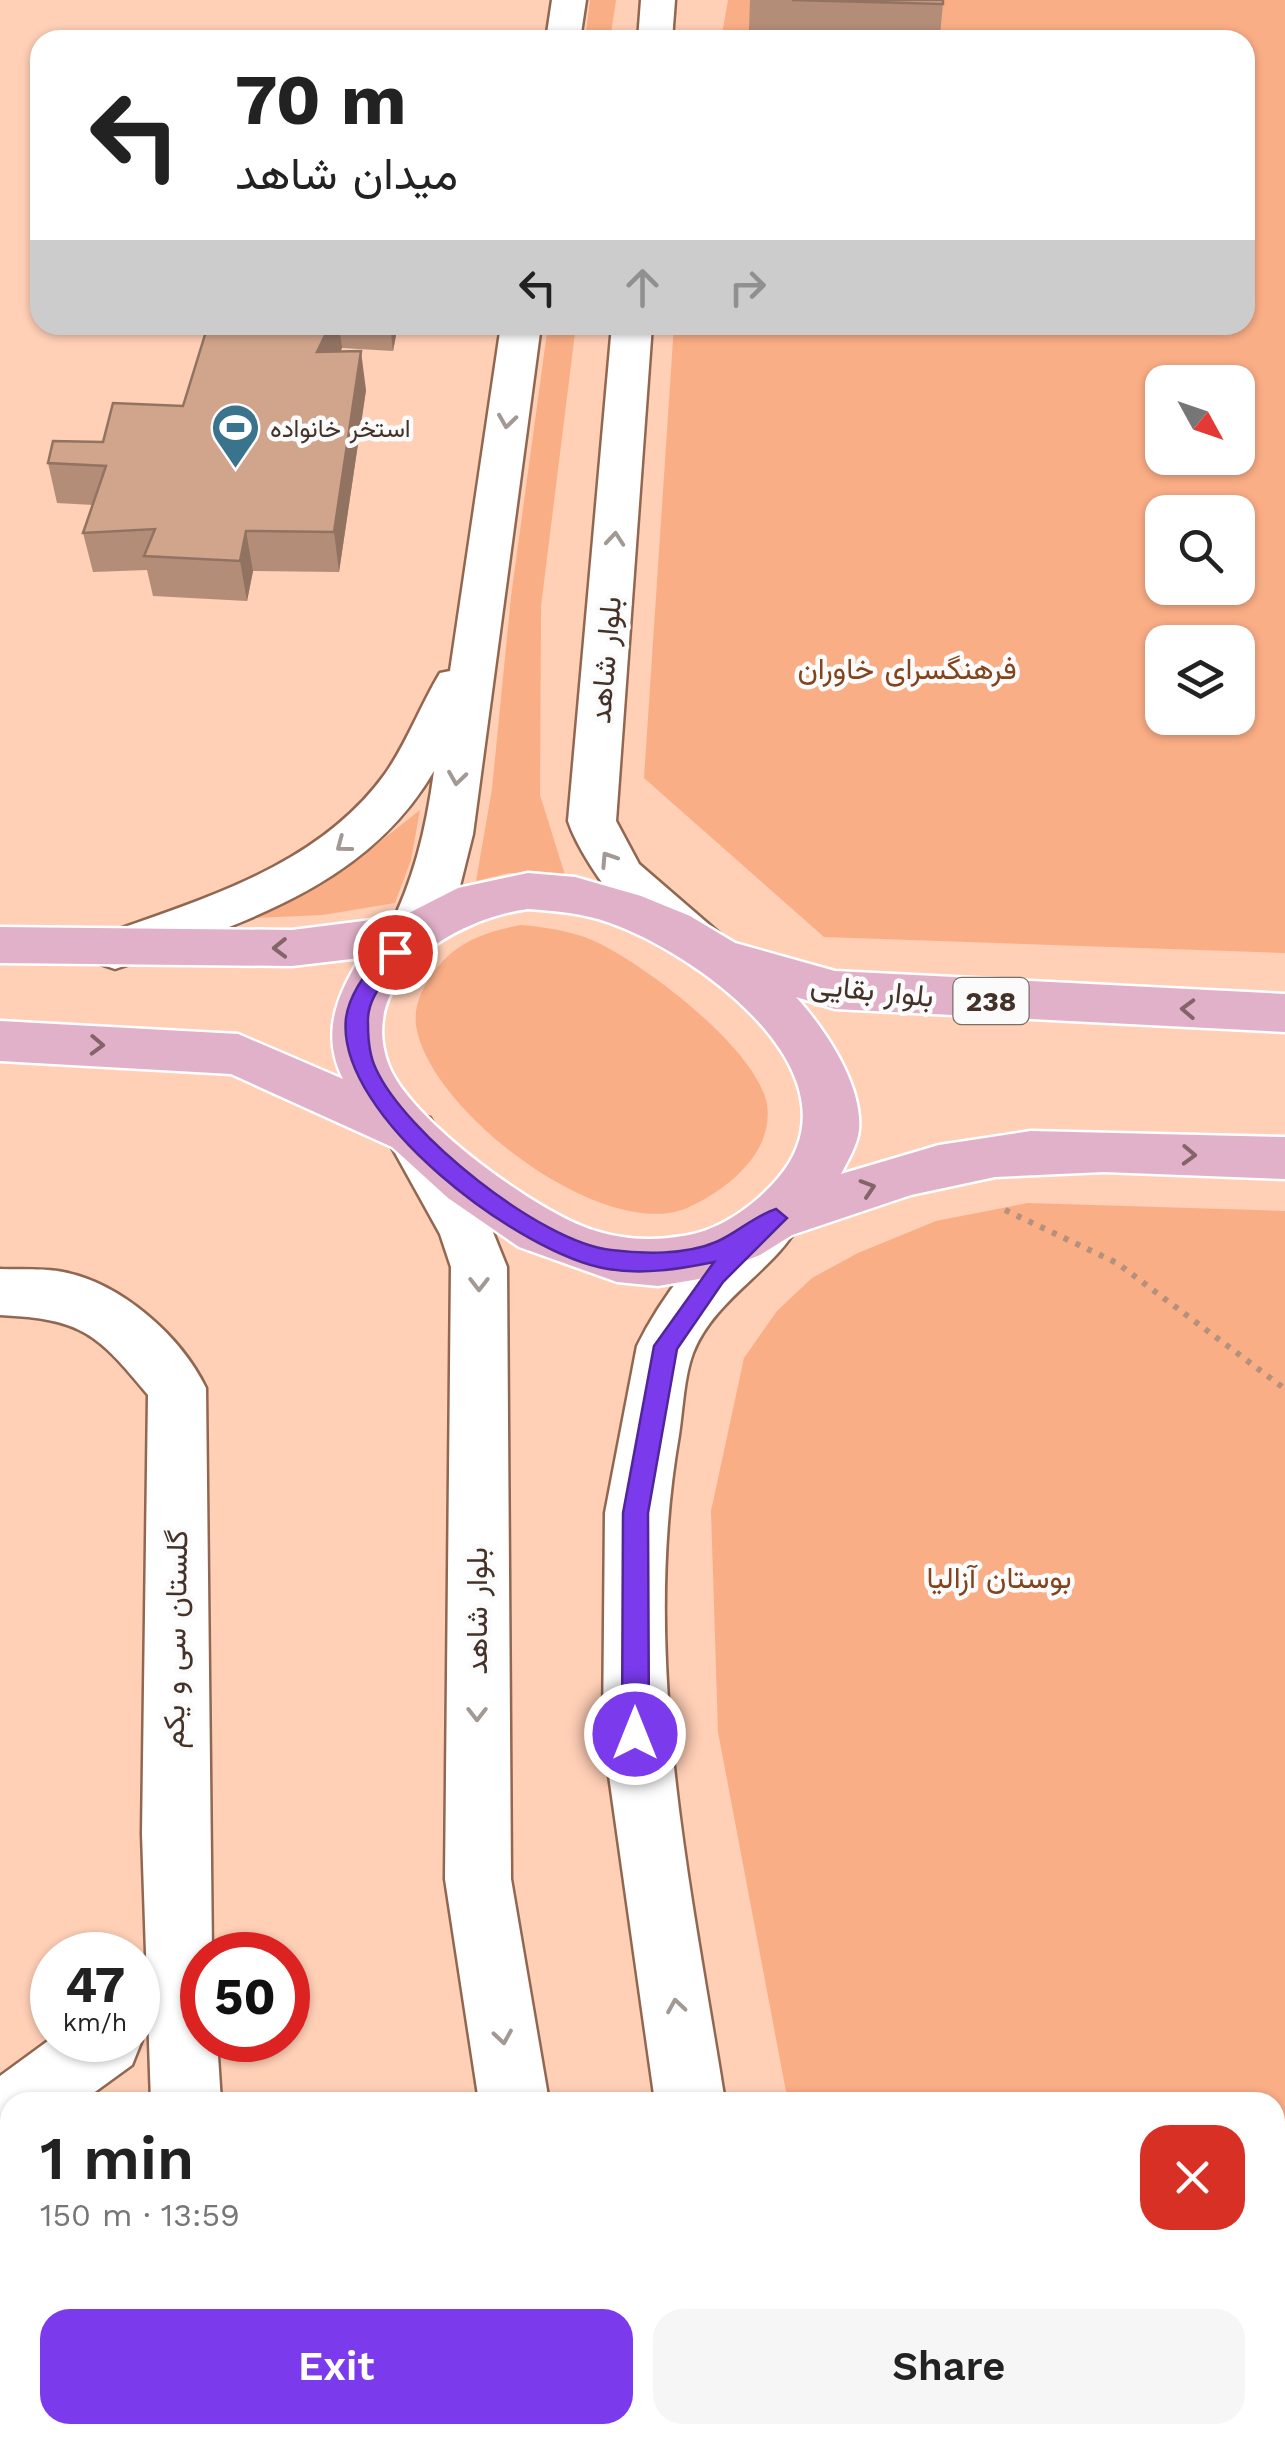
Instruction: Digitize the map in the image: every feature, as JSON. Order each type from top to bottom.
[{"type":"main road","points":[[564,30],[568,0]]},
{"type":"main road","points":[[656,30],[658,0]]},
{"type":"main road","points":[[520,335],[449,834],[435,886],[412,933],[378,970],[364,992],[356,1020],[365,1070],[411,1133],[484,1199],[543,1237],[607,1260],[670,1261],[720,1251],[776,1218],[923,1170],[995,1156],[1083,1151],[1285,1158]]},
{"type":"main road","name":"بلوار شاهد","points":[[631,335],[592,821],[605,859],[704,949]]},
{"type":"main road","points":[[115,950],[246,900],[320,862],[364,829],[402,786],[474,650]]},
{"type":"main road","points":[[0,946],[115,950],[292,948],[412,933],[471,902],[553,891],[610,904],[704,949],[761,990],[787,1017],[823,1076],[833,1123],[816,1171],[776,1218],[714,1276],[666,1346],[636,1513],[635,1734],[689,2092]]},
{"type":"main road","name":"بلوار بقایی","points":[[704,949],[793,980],[835,990],[1022,1003],[1285,1013]]},
{"type":"main road","points":[[0,1040],[238,1054],[411,1133]]},
{"type":"main road","name":"بلوار شاهد","points":[[411,1133],[466,1231],[479,1267],[478,1878],[512,2092]]},
{"type":"main road","name":"گلستان سی و یکم","points":[[0,1292],[64,1294],[129,1330],[176,1388],[172,1788],[160,1959]]},
{"type":"main road","name":"گلستان سی و یکم","points":[[160,2012],[183,2092]]},
{"type":"main road","points":[[37,2092],[77,2062]]},
{"type":"path","points":[[923,1170],[1116,1262],[1285,1390]]},
{"type":"green space","points":[[590,0],[616,0],[612,30],[586,30]]},
{"type":"green space","name":"فرهنگسرای خاوران","points":[[728,0],[1285,0],[1285,953],[824,937],[644,778],[673,335],[1255,335],[1255,30],[723,30]]},
{"type":"green space","points":[[547,335],[575,335],[541,606],[540,795],[565,875],[509,873],[476,881],[492,789],[511,597]]},
{"type":"green space","points":[[420,810],[411,860],[395,903],[323,915],[251,918],[344,870]]},
{"type":"green space","points":[[521,925],[571,933],[609,949],[693,1008],[742,1058],[759,1083],[767,1105],[767,1122],[756,1153],[733,1179],[689,1207],[654,1214],[612,1207],[569,1189],[525,1162],[485,1130],[451,1094],[427,1059],[416,1025],[422,992],[440,964],[460,947],[482,935]]},
{"type":"green space","name":"بوستان آزالیا","points":[[1028,1203],[1285,1211],[1285,2092],[786,2092],[718,1732],[711,1511],[744,1358],[777,1311],[812,1278],[858,1253],[936,1221]]},
{"type":"building","points":[[792,0],[943,0],[943,4]]},
{"type":"building","name":"استخر خانواده","points":[[205,335],[325,335],[317,352],[361,351],[334,532],[246,531],[240,561],[144,556],[155,529],[83,533],[106,466],[48,463],[53,441],[103,442],[113,403],[183,406]]},
{"type":"place","name":"استخر خانواده","points":[[235,470]]},
{"type":"route","points":[[395,952],[364,992],[356,1020],[358,1049],[365,1070],[411,1133],[484,1199],[543,1237],[607,1260],[670,1261],[720,1251],[776,1218],[714,1276],[666,1346],[636,1513],[635,1734]]}]
